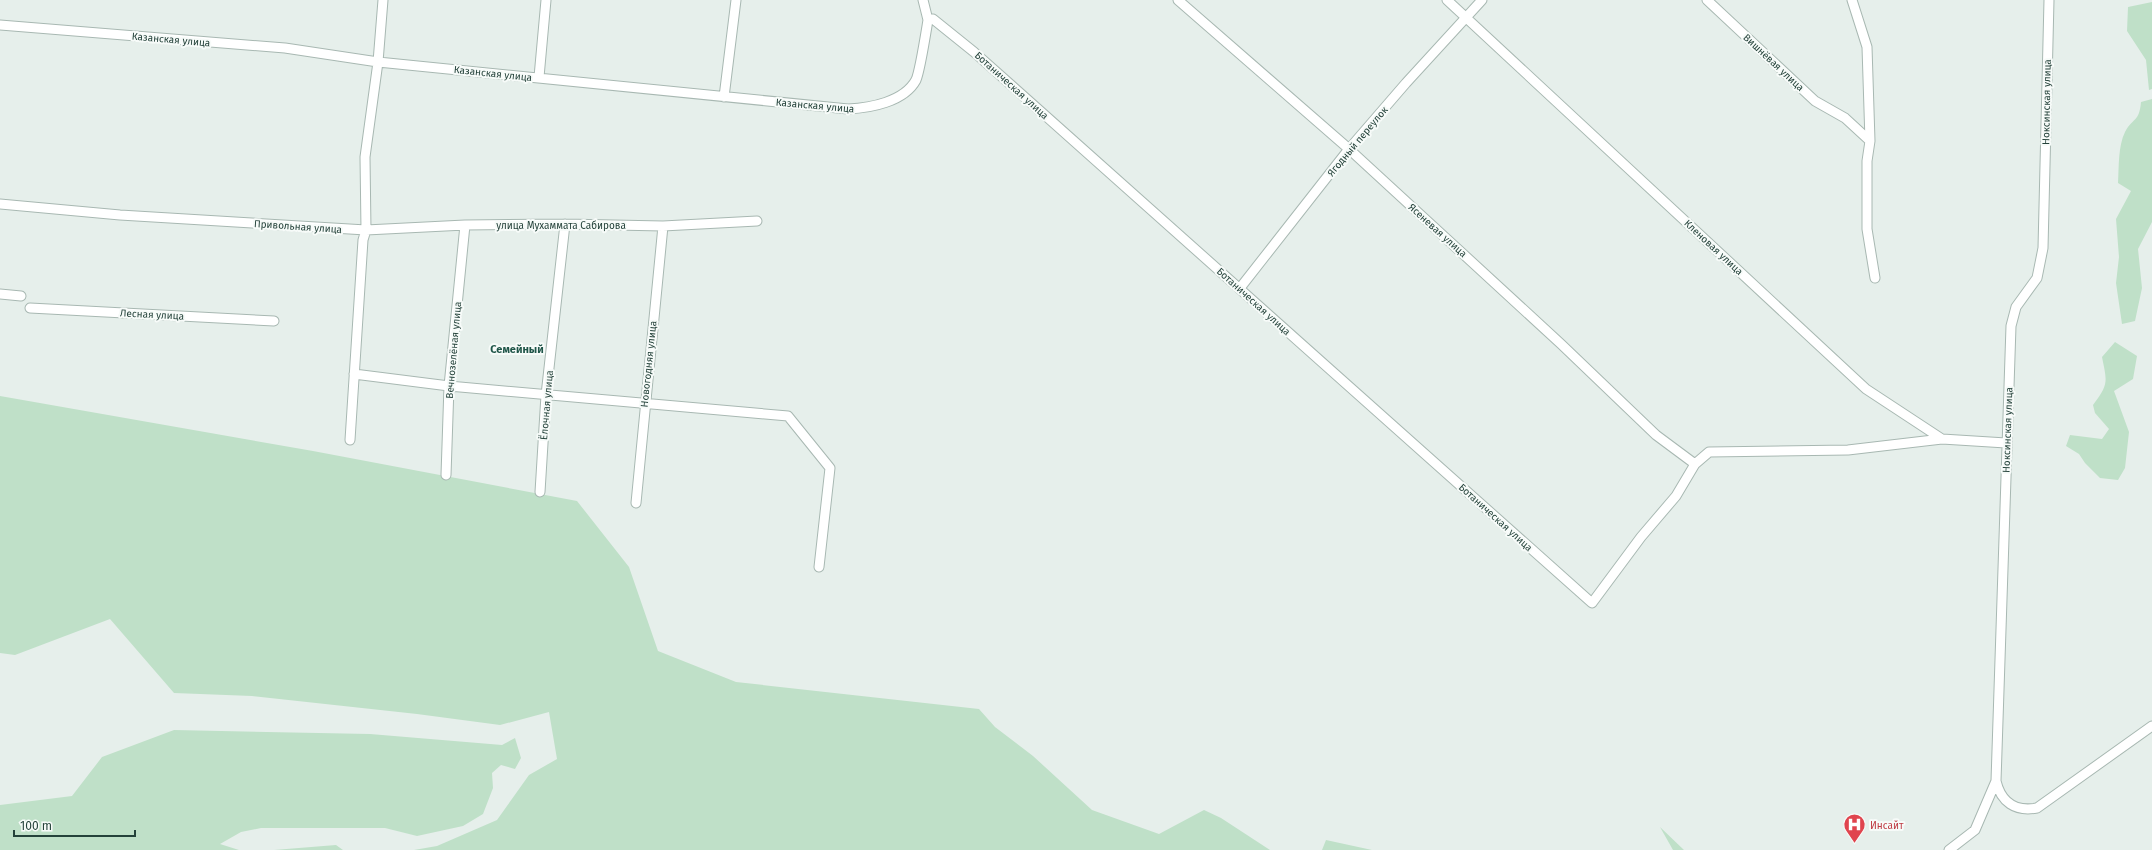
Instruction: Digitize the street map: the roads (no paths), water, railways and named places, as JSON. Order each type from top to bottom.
[{"type":"street","points":[[350,440],[363,240],[366,230],[365,157],[378,62],[383,0]]},
{"type":"street","points":[[539,77],[546,0]]},
{"type":"street","points":[[724,97],[736,0]]},
{"type":"street","points":[[922,0],[928,20]]},
{"type":"street","name":"Ясеневая улица","points":[[1178,0],[1349,149],[1562,344],[1656,436],[1695,464]]},
{"type":"street","name":"Кленовая улица","points":[[1448,0],[1866,389],[1942,439],[2006,443]]},
{"type":"street","name":"Ягодный переулок","points":[[1240,288],[1349,149],[1406,82],[1468,17],[1482,0]]},
{"type":"street","name":"Вишнёвая улица","points":[[1707,0],[1815,101],[1845,118],[1870,141]]},
{"type":"street","points":[[1852,0],[1867,47],[1870,141],[1867,161],[1867,229],[1875,278]]},
{"type":"street","name":"Ноксинская улица","points":[[1949,850],[1976,830],[1996,781],[2011,326],[2016,307],[2036,278],[2043,248],[2049,0]]},
{"type":"street","name":"Ботаническая улица","points":[[928,20],[932,19],[974,52],[1592,603],[1641,537],[1676,496],[1695,464]]},
{"type":"street","name":"Казанская улица","points":[[0,25],[285,48],[378,62],[848,109],[880,104],[903,94],[916,80],[928,20]]},
{"type":"street","name":"Привольная улица","points":[[0,204],[120,215],[366,230]]},
{"type":"street","name":"улица Мухаммата Сабирова","points":[[366,230],[465,225],[565,224],[663,226],[756,221]]},
{"type":"street","name":"Ёлочная улица","points":[[540,492],[546,395],[565,224]]},
{"type":"street","name":"Вечнозелёная улица","points":[[446,474],[450,386],[465,225]]},
{"type":"street","name":"Новогодняя улица","points":[[636,503],[644,404],[663,226]]},
{"type":"street","points":[[0,294],[21,296]]},
{"type":"street","name":"Лесная улица","points":[[30,308],[274,320]]},
{"type":"street","points":[[354,374],[450,386],[788,416],[830,468],[819,567]]},
{"type":"street","points":[[1695,464],[1709,452],[1848,450],[1942,439]]},
{"type":"street","points":[[1996,781],[1999,793],[2005,801],[2014,807],[2028,809],[2037,808],[2151,729]]},
{"type":"place","name":"Инсайт","points":[[1855,844]]},
{"type":"district","name":"Семейный","points":[[517,349]]}]
